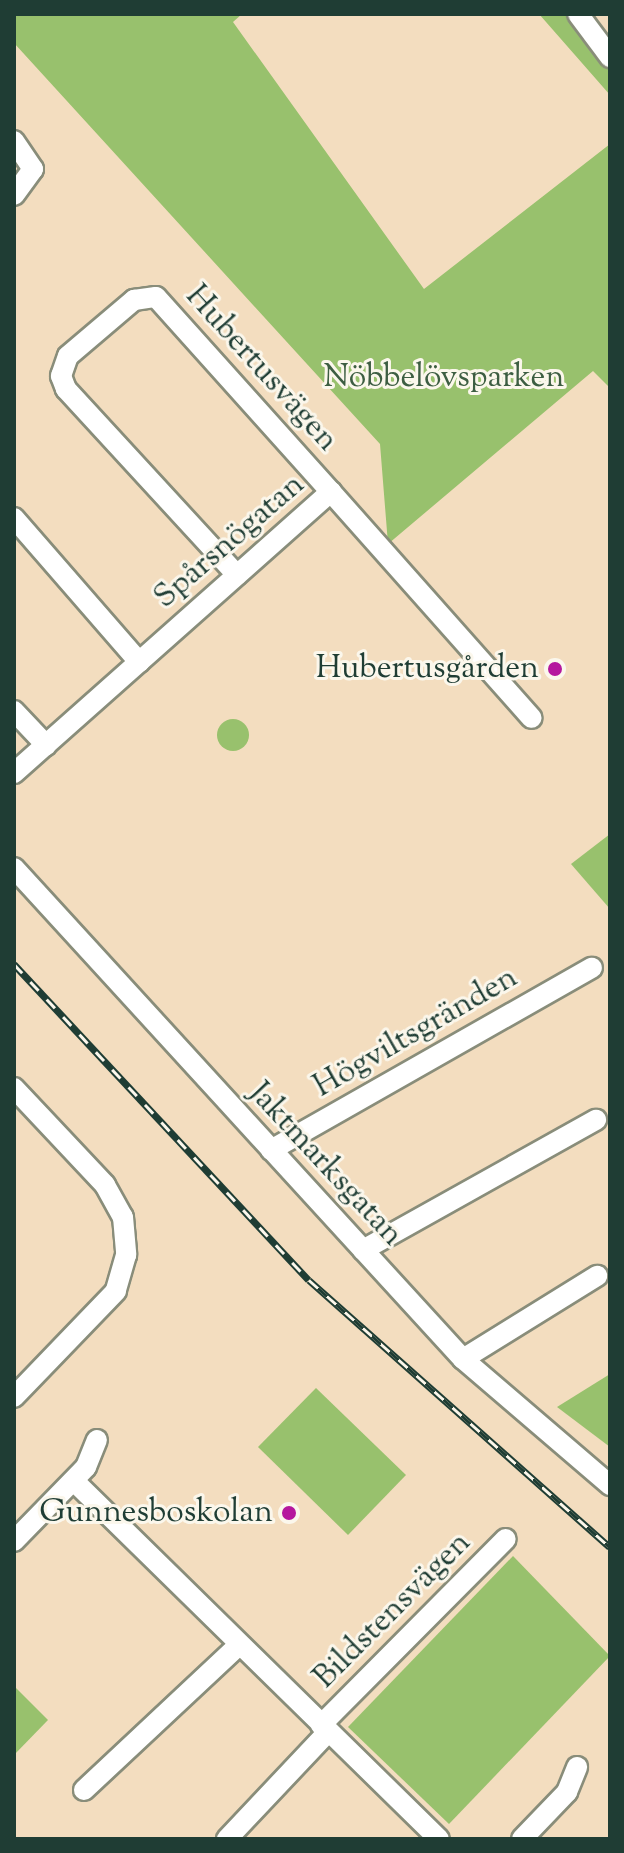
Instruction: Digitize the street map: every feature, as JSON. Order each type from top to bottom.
[{"type":"street","points":[[578,14],[610,57]]},
{"type":"street","points":[[14,141],[33,169],[14,195]]},
{"type":"street","name":"Hubertusvägen","points":[[237,575],[66,389],[61,376],[68,356],[134,300],[156,297],[331,492]]},
{"type":"street","name":"Spårsnögatan","points":[[14,773],[331,492],[532,718]]},
{"type":"street","points":[[14,518],[139,662]]},
{"type":"street","points":[[14,711],[46,745]]},
{"type":"street","name":"Jaktmarksgatan","points":[[14,868],[205,1081],[463,1359],[610,1485]]},
{"type":"street","name":"Högviltsgränden","points":[[271,1150],[592,968]]},
{"type":"street","points":[[14,1088],[105,1185],[123,1217],[126,1255],[116,1291],[14,1397]]},
{"type":"street","points":[[363,1250],[596,1120]]},
{"type":"street","points":[[463,1359],[597,1276]]},
{"type":"street","points":[[14,1541],[74,1481],[97,1440]]},
{"type":"street","points":[[74,1481],[325,1729],[425,1834]]},
{"type":"street","name":"Bildstensvägen","points":[[227,1839],[325,1729],[506,1539]]},
{"type":"street","points":[[84,1790],[239,1645]]},
{"type":"street","points":[[522,1839],[567,1792],[577,1767]]},
{"type":"green space","name":"Nöbbelövsparken","points":[[14,14],[242,14],[233,22],[424,289],[610,144],[610,388],[593,371],[388,544],[380,444],[14,43]]},
{"type":"green space","points":[[539,14],[593,14],[588,18],[610,48],[610,95]]},
{"type":"green space","points":[[233,719],[244,724],[249,735],[244,746],[233,751],[222,746],[217,735],[222,724]]},
{"type":"green space","points":[[610,834],[610,909],[571,864]]},
{"type":"green space","points":[[610,1374],[610,1447],[557,1407]]},
{"type":"green space","points":[[316,1388],[406,1475],[348,1535],[258,1447]]},
{"type":"green space","points":[[513,1556],[610,1656],[449,1824],[348,1727]]},
{"type":"green space","points":[[14,1686],[48,1720],[14,1755]]},
{"type":"railway","points":[[14,964],[309,1280],[610,1547]]},
{"type":"place","name":"Hubertusgården","points":[[555,669]]},
{"type":"place","name":"Gunnesboskolan","points":[[289,1513]]}]
